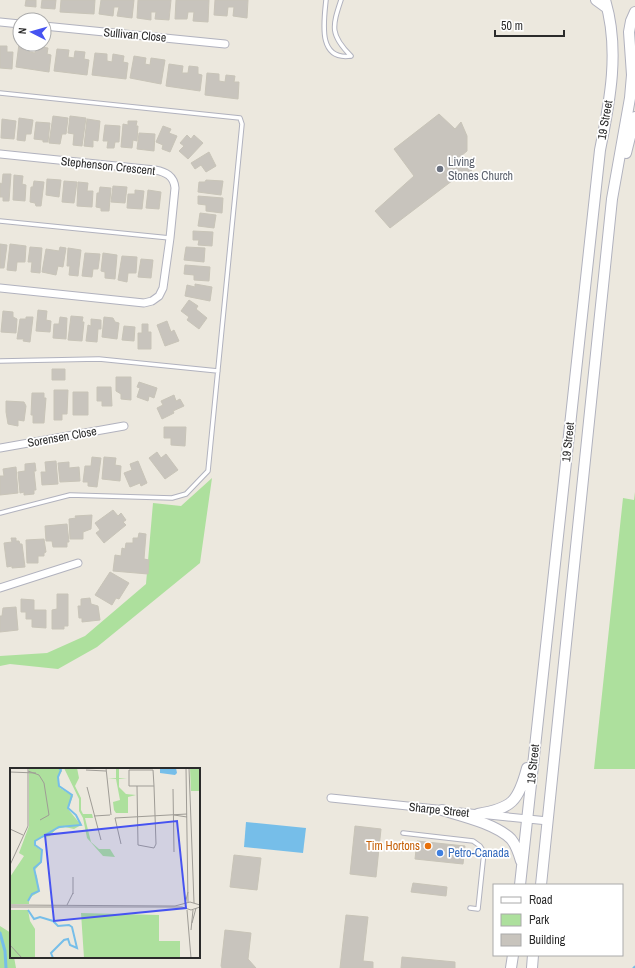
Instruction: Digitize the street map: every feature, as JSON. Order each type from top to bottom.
[{"type":"main road","points":[[596,0],[606,4]]},
{"type":"main road","name":"19 Street","points":[[520,884],[600,150],[612,81],[613,47],[610,15],[606,4]]},
{"type":"main road","name":"19 Street","points":[[541,884],[612,199],[630,98],[632,75],[629,32],[631,21],[635,12]]},
{"type":"main road","points":[[612,199],[624,162],[635,117]]},
{"type":"main road","points":[[478,814],[503,809],[513,801],[523,784],[535,741]]},
{"type":"main road","points":[[442,810],[479,822],[511,839],[522,863]]},
{"type":"main road","points":[[511,968],[513,956]]},
{"type":"main road","points":[[532,968],[533,956]]},
{"type":"street","points":[[0,22],[12,23]]},
{"type":"street","name":"Sullivan Close","points":[[52,27],[226,44]]},
{"type":"street","name":"Stephenson Crescent","points":[[0,154],[155,170],[166,173],[174,182],[175,188],[163,288],[159,296],[152,301],[144,304],[0,288]]},
{"type":"street","name":"Sorensen Close","points":[[0,448],[124,426]]},
{"type":"street","points":[[0,588],[78,563]]},
{"type":"street","name":"Sharpe Street","points":[[331,798],[548,821]]},
{"type":"lane","points":[[326,0],[324,28],[326,42],[333,53],[344,57],[351,56],[337,40],[334,28],[342,0]]},
{"type":"lane","points":[[0,93],[240,118],[242,124],[208,471],[186,494],[172,498],[70,494],[0,513]]},
{"type":"lane","points":[[0,221],[170,238]]},
{"type":"lane","points":[[0,361],[99,359],[218,371]]},
{"type":"lane","points":[[403,833],[473,841],[480,846],[484,852],[478,909],[470,908]]},
{"type":"green space","points":[[212,478],[200,563],[97,647],[58,669],[10,664],[0,666],[0,656],[47,653],[85,636],[146,584],[153,503],[181,506]]},
{"type":"green space","points":[[635,492],[635,769],[594,769],[623,498],[634,500]]},
{"type":"green space","points":[[0,926],[10,932],[10,958],[14,958],[16,968],[0,968]]},
{"type":"water","points":[[246,822],[306,828],[303,853],[244,847]]},
{"type":"building","points":[[26,0],[36,0],[36,7],[25,6]]},
{"type":"building","points":[[42,0],[56,0],[55,9],[41,8]]},
{"type":"building","points":[[61,0],[95,0],[94,14],[60,12]]},
{"type":"building","points":[[101,0],[134,0],[132,18],[117,16],[119,7],[114,7],[113,16],[99,14]]},
{"type":"building","points":[[138,0],[171,0],[169,20],[155,19],[156,12],[151,12],[151,20],[137,18]]},
{"type":"building","points":[[176,0],[209,0],[208,22],[193,21],[194,12],[188,12],[187,19],[175,19]]},
{"type":"building","points":[[215,0],[248,0],[247,18],[233,16],[234,7],[228,7],[227,16],[214,15]]},
{"type":"building","points":[[0,46],[7,46],[7,52],[13,52],[12,69],[0,68]]},
{"type":"building","points":[[57,49],[69,50],[68,57],[74,58],[75,51],[85,52],[84,59],[89,60],[87,75],[54,71]]},
{"type":"building","points":[[18,52],[47,52],[47,54],[51,55],[49,72],[16,67]]},
{"type":"building","points":[[95,53],[107,54],[107,61],[112,62],[113,54],[124,56],[123,62],[128,63],[126,79],[92,75]]},
{"type":"building","points":[[134,56],[146,58],[145,64],[150,65],[151,58],[165,60],[161,84],[130,78]]},
{"type":"building","points":[[169,64],[183,66],[182,73],[188,73],[189,66],[198,67],[198,74],[202,75],[200,91],[166,86]]},
{"type":"building","points":[[207,73],[219,74],[219,81],[225,82],[226,75],[235,76],[234,82],[239,82],[238,99],[205,95]]},
{"type":"building","name":"Living Stones Church","points":[[439,114],[455,129],[461,122],[467,136],[467,151],[461,156],[465,163],[472,164],[471,175],[461,174],[390,228],[375,211],[414,176],[394,149]]},
{"type":"building","points":[[53,116],[68,118],[66,134],[62,134],[60,144],[49,143]]},
{"type":"building","points":[[70,116],[86,118],[82,146],[73,145],[74,134],[68,133]]},
{"type":"building","points":[[19,118],[33,120],[31,134],[26,134],[25,141],[17,140]]},
{"type":"building","points":[[2,119],[16,121],[14,139],[1,138]]},
{"type":"building","points":[[87,119],[100,121],[98,141],[93,140],[93,147],[84,146]]},
{"type":"building","points":[[128,121],[137,121],[136,126],[138,126],[137,141],[133,140],[132,148],[121,147],[123,124],[128,125]]},
{"type":"building","points":[[36,122],[50,123],[48,142],[34,139]]},
{"type":"building","points":[[105,125],[120,126],[119,142],[115,142],[114,148],[107,148],[108,141],[103,141]]},
{"type":"building","points":[[163,126],[171,129],[169,133],[177,136],[170,152],[162,149],[163,145],[156,142]]},
{"type":"building","points":[[139,133],[155,134],[154,151],[137,149]]},
{"type":"building","points":[[187,135],[191,139],[194,135],[203,143],[188,159],[179,151],[184,146],[180,143]]},
{"type":"building","points":[[209,152],[216,166],[206,172],[201,165],[195,169],[191,163]]},
{"type":"building","points":[[3,174],[11,174],[9,201],[3,201],[3,197],[0,197],[0,183],[2,184]]},
{"type":"building","points":[[14,175],[23,176],[22,184],[26,185],[25,201],[13,200]]},
{"type":"building","points":[[47,179],[61,180],[59,197],[46,195]]},
{"type":"building","points":[[206,180],[223,181],[221,195],[198,192],[199,182],[205,182]]},
{"type":"building","points":[[34,181],[44,182],[41,206],[36,206],[35,203],[30,202],[31,187],[33,187]]},
{"type":"building","points":[[64,181],[77,182],[74,203],[62,202]]},
{"type":"building","points":[[78,182],[88,183],[87,191],[93,191],[92,207],[77,206]]},
{"type":"building","points":[[113,186],[127,187],[125,203],[111,202]]},
{"type":"building","points":[[100,187],[111,188],[109,211],[101,211],[101,208],[96,207],[97,193],[99,193]]},
{"type":"building","points":[[135,190],[144,191],[142,209],[127,208],[128,194],[135,194]]},
{"type":"building","points":[[148,190],[161,192],[159,209],[146,208]]},
{"type":"building","points":[[198,196],[223,198],[222,213],[206,211],[206,205],[198,204]]},
{"type":"building","points":[[200,213],[216,215],[214,228],[198,226]]},
{"type":"building","points":[[193,231],[213,232],[212,246],[198,245],[199,240],[193,240]]},
{"type":"building","points":[[0,244],[7,245],[4,268],[0,268]]},
{"type":"building","points":[[10,244],[26,246],[25,262],[17,262],[16,271],[7,270]]},
{"type":"building","points":[[30,247],[42,248],[40,273],[31,272],[32,262],[28,262]]},
{"type":"building","points":[[60,247],[66,248],[63,267],[58,266],[56,275],[42,272],[46,249],[59,251]]},
{"type":"building","points":[[186,247],[205,248],[204,262],[184,260]]},
{"type":"building","points":[[68,248],[81,250],[78,276],[69,275],[70,266],[67,266]]},
{"type":"building","points":[[85,253],[100,254],[98,269],[93,269],[92,277],[82,276]]},
{"type":"building","points":[[103,253],[117,255],[115,279],[105,278],[105,272],[101,271]]},
{"type":"building","points":[[122,256],[137,257],[136,273],[128,273],[127,282],[118,280]]},
{"type":"building","points":[[141,259],[153,260],[151,278],[138,277]]},
{"type":"building","points":[[185,265],[210,267],[209,281],[194,280],[194,275],[184,274]]},
{"type":"building","points":[[195,284],[212,287],[210,301],[185,296],[187,285],[195,287]]},
{"type":"building","points":[[189,300],[198,306],[196,309],[207,318],[199,329],[187,320],[189,317],[181,311]]},
{"type":"building","points":[[38,310],[47,311],[46,320],[51,321],[50,332],[36,331]]},
{"type":"building","points":[[3,311],[13,312],[13,317],[17,319],[16,333],[1,332]]},
{"type":"building","points":[[71,316],[83,317],[82,322],[84,322],[82,341],[68,340]]},
{"type":"building","points":[[26,317],[33,317],[30,342],[23,341],[24,339],[17,339],[20,319],[26,319]]},
{"type":"building","points":[[60,317],[67,318],[66,339],[53,338],[54,324],[59,324]]},
{"type":"building","points":[[104,317],[113,318],[115,322],[119,323],[117,339],[102,337]]},
{"type":"building","points":[[91,319],[101,320],[101,329],[98,329],[97,342],[86,341],[88,325],[91,326]]},
{"type":"building","points":[[167,321],[171,332],[174,330],[179,341],[165,346],[157,325]]},
{"type":"building","points":[[142,324],[148,324],[148,332],[151,332],[151,349],[138,349],[138,333],[142,333]]},
{"type":"building","points":[[124,326],[135,327],[134,341],[122,340]]},
{"type":"building","points":[[52,369],[65,369],[65,380],[52,380]]},
{"type":"building","points":[[116,377],[131,377],[131,400],[121,399],[121,394],[116,391]]},
{"type":"building","points":[[139,382],[157,388],[154,398],[149,396],[148,401],[137,397],[140,388],[137,387]]},
{"type":"building","points":[[97,387],[111,387],[112,406],[102,406],[102,401],[97,401]]},
{"type":"building","points":[[54,390],[68,390],[67,414],[62,414],[62,420],[54,420]]},
{"type":"building","points":[[73,392],[88,392],[88,415],[73,415]]},
{"type":"building","points":[[32,393],[44,393],[44,398],[46,398],[44,423],[33,423],[33,415],[31,415]]},
{"type":"building","points":[[174,395],[176,401],[180,399],[184,406],[173,411],[174,413],[162,419],[157,408],[163,405],[161,401]]},
{"type":"building","points":[[6,401],[24,402],[26,406],[24,421],[18,420],[18,426],[8,424]]},
{"type":"building","points":[[164,427],[186,427],[185,446],[171,445],[171,438],[164,438]]},
{"type":"building","points":[[157,452],[161,458],[166,454],[178,470],[165,479],[149,458]]},
{"type":"building","points":[[92,457],[101,458],[97,487],[88,486],[88,482],[83,482],[85,466],[91,466]]},
{"type":"building","points":[[104,457],[116,458],[115,465],[121,466],[120,481],[102,479]]},
{"type":"building","points":[[56,461],[58,484],[42,485],[41,472],[46,472],[45,462]]},
{"type":"building","points":[[138,461],[147,483],[141,486],[140,483],[130,487],[124,473],[132,470],[130,464]]},
{"type":"building","points":[[69,462],[69,468],[79,467],[80,481],[60,482],[58,463]]},
{"type":"building","points":[[35,463],[36,471],[34,471],[36,490],[34,490],[34,494],[24,495],[24,492],[20,493],[18,472],[25,471],[25,464]]},
{"type":"building","points":[[16,467],[18,493],[0,495],[0,476],[4,476],[3,469]]},
{"type":"building","points":[[113,510],[118,516],[121,513],[126,520],[123,522],[126,525],[104,543],[96,533],[100,530],[95,523]]},
{"type":"building","points":[[92,515],[91,529],[83,532],[83,539],[70,539],[69,519],[76,518],[75,516]]},
{"type":"building","points":[[67,524],[69,542],[67,542],[67,547],[53,547],[52,541],[46,541],[45,526]]},
{"type":"building","points":[[139,533],[146,534],[144,559],[149,560],[148,574],[113,571],[115,555],[121,556],[122,548],[125,549],[126,543],[133,543],[133,538],[138,538]]},
{"type":"building","points":[[11,538],[16,538],[16,541],[19,541],[20,544],[22,544],[25,567],[7,567],[4,543],[12,542]]},
{"type":"building","points":[[44,539],[46,552],[44,553],[44,556],[38,556],[38,563],[27,563],[26,540]]},
{"type":"building","points":[[110,572],[129,583],[119,599],[116,598],[112,605],[95,595]]},
{"type":"building","points":[[57,594],[68,594],[68,626],[64,626],[64,629],[52,629],[52,610],[57,609]]},
{"type":"building","points":[[90,598],[91,604],[98,606],[100,620],[82,622],[82,618],[79,618],[78,606],[81,606],[81,599]]},
{"type":"building","points":[[21,599],[34,600],[34,610],[46,610],[46,628],[32,627],[32,619],[26,619],[26,612],[21,612]]},
{"type":"building","points":[[16,607],[18,630],[0,632],[0,616],[2,616],[3,608]]},
{"type":"building","points":[[355,826],[381,829],[376,877],[350,874]]},
{"type":"building","name":"Petro-Canada","points":[[417,841],[465,846],[463,864],[415,859]]},
{"type":"building","points":[[234,855],[261,858],[257,890],[230,887]]},
{"type":"building","points":[[413,883],[447,887],[446,896],[411,892]]},
{"type":"building","points":[[346,915],[368,917],[363,961],[373,962],[373,968],[340,968]]},
{"type":"building","points":[[225,930],[251,933],[248,959],[256,968],[222,968]]},
{"type":"building","points":[[402,957],[455,962],[455,968],[401,968]]},
{"type":"waterway","points":[[0,933],[5,951],[6,968]]},
{"type":"place","name":"Living Stones Church","points":[[440,169]]},
{"type":"place","name":"Tim Hortons","points":[[428,846]]},
{"type":"place","name":"Petro-Canada","points":[[440,853]]}]
